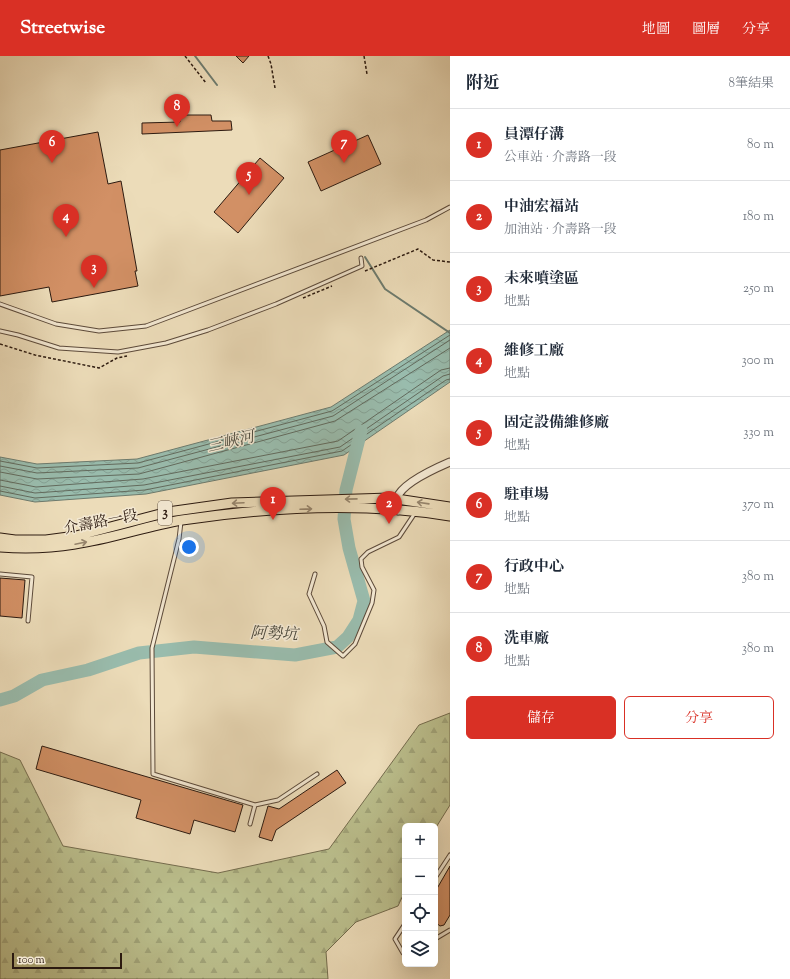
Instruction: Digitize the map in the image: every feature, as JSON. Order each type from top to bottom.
[{"type":"main road","name":"介壽路一段","points":[[0,547],[21,548],[75,544],[181,520],[369,499],[396,499]]},
{"type":"main road","name":"3","points":[[396,499],[450,507]]},
{"type":"main road","name":"介壽路一段","points":[[0,538],[15,540],[46,540],[76,536],[179,511],[232,503],[332,504],[364,509],[398,511]]},
{"type":"main road","name":"3","points":[[398,511],[416,511],[450,516]]},
{"type":"street","points":[[398,511],[396,499],[404,489],[421,476],[450,462]]},
{"type":"lane","points":[[0,304],[56,324],[99,331],[146,326],[426,220],[450,207]]},
{"type":"lane","points":[[0,331],[59,348],[75,350],[118,352],[146,347],[208,330],[276,304],[362,266],[361,258]]},
{"type":"lane","points":[[179,511],[181,520],[179,539],[151,657],[153,774],[256,805],[278,800],[317,774]]},
{"type":"lane","points":[[315,574],[309,594],[324,626],[327,642],[343,656],[355,644],[372,603],[374,590],[362,568],[361,560],[368,552],[399,537],[416,511]]},
{"type":"lane","points":[[0,574],[32,577],[28,621]]},
{"type":"lane","points":[[250,824],[256,805]]},
{"type":"lane","points":[[438,873],[450,855]]},
{"type":"lane","points":[[402,928],[395,939],[402,950]]},
{"type":"lane","points":[[438,937],[450,930]]},
{"type":"path","points":[[185,56],[206,83]]},
{"type":"path","points":[[268,56],[271,64],[275,88]]},
{"type":"path","points":[[364,56],[367,74]]},
{"type":"path","points":[[369,269],[418,248],[433,260],[450,262]]},
{"type":"green space","points":[[450,713],[450,805],[438,824],[402,823],[402,897],[398,906],[356,922],[326,952],[328,979],[0,979],[0,752],[20,760],[63,846],[218,873],[329,849],[419,725]]},
{"type":"water","name":"三峽河","points":[[450,330],[450,382],[344,455],[146,494],[35,502],[0,495],[0,457],[37,464],[137,459],[331,407]]},
{"type":"building","points":[[236,56],[249,56],[243,63]]},
{"type":"building","points":[[179,115],[211,115],[212,121],[231,121],[232,130],[142,134],[142,123],[180,122]]},
{"type":"building","points":[[98,132],[108,184],[121,181],[137,271],[135,271],[138,286],[52,302],[49,287],[0,296],[0,150]]},
{"type":"building","points":[[368,135],[381,164],[321,191],[308,162]]},
{"type":"building","points":[[260,158],[284,178],[238,233],[214,212]]},
{"type":"building","points":[[0,578],[25,580],[22,618],[0,616]]},
{"type":"building","points":[[42,746],[243,805],[235,832],[194,820],[190,834],[136,818],[141,800],[36,769]]},
{"type":"building","points":[[337,770],[346,783],[276,830],[272,841],[259,837],[268,806],[279,809]]},
{"type":"building","points":[[450,866],[450,915],[444,925],[440,926],[438,924],[438,887]]},
{"type":"waterway","points":[[195,56],[217,85]]},
{"type":"waterway","points":[[365,257],[385,289],[450,333]]},
{"type":"waterway","name":"阿勢坑","points":[[0,700],[14,696],[42,680],[88,670],[139,653],[194,647],[295,655],[337,647],[348,637],[359,620],[364,601],[349,548],[344,519],[346,490],[361,431]]},
{"type":"place","name":"洗車廠","points":[[177,127]]},
{"type":"place","name":"駐車場","points":[[52,163]]},
{"type":"place","name":"行政中心","points":[[344,163]]},
{"type":"place","name":"固定設備維修廠","points":[[249,195]]},
{"type":"place","name":"維修工廠","points":[[66,237]]},
{"type":"place","name":"未來噴塗區","points":[[94,288]]},
{"type":"place","name":"員潭仔溝","points":[[273,520]]},
{"type":"place","name":"中油宏福站","points":[[389,524]]}]
